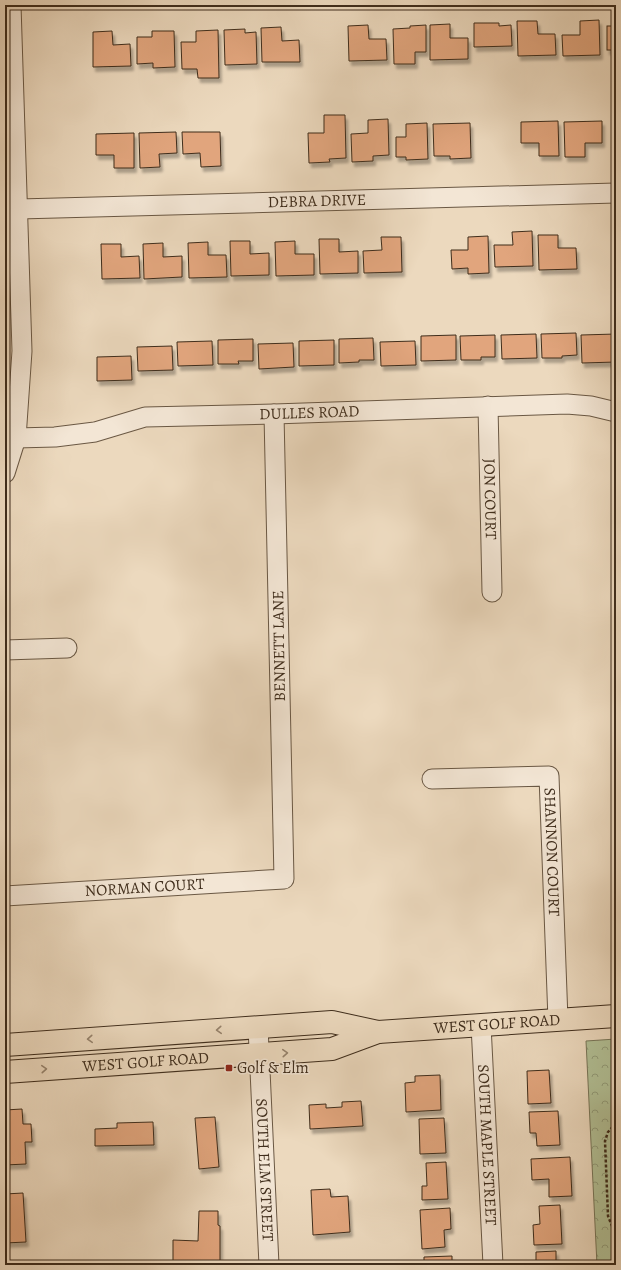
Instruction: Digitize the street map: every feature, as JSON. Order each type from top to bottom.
[{"type":"main road","name":"WEST GOLF ROAD","points":[[5,1045],[332,1022],[378,1032],[616,1016]]},
{"type":"main road","name":"WEST GOLF ROAD","points":[[5,1072],[332,1049],[378,1032]]},
{"type":"street","points":[[5,473],[22,351],[19,209],[11,5]]},
{"type":"street","name":"DEBRA DRIVE","points":[[19,209],[616,193]]},
{"type":"street","name":"DULLES ROAD","points":[[11,437],[54,437],[95,432],[145,417],[567,404],[592,406],[616,412]]},
{"type":"street","name":"JON COURT","points":[[488,406],[492,592]]},
{"type":"street","name":"BENNETT LANE","points":[[274,414],[284,879]]},
{"type":"street","points":[[5,650],[67,648]]},
{"type":"street","name":"SHANNON COURT","points":[[432,779],[549,776],[558,1020]]},
{"type":"street","name":"NORMAN COURT","points":[[5,896],[284,879]]},
{"type":"street","name":"SOUTH MAPLE STREET","points":[[481,1025],[493,1265]]},
{"type":"street","name":"SOUTH ELM STREET","points":[[258,1027],[269,1265]]},
{"type":"path","points":[[616,1122],[608,1132],[605,1141],[608,1216],[616,1236]]},
{"type":"green space","points":[[616,1039],[616,1265],[597,1265],[586,1041]]},
{"type":"building","points":[[599,20],[600,55],[563,56],[562,35],[580,35],[580,21]]},
{"type":"building","points":[[517,21],[537,21],[538,34],[555,34],[556,55],[518,56]]},
{"type":"building","points":[[474,23],[499,23],[499,26],[511,25],[512,46],[474,47]]},
{"type":"building","points":[[450,24],[450,38],[468,38],[468,59],[430,60],[430,25]]},
{"type":"building","points":[[368,25],[369,39],[386,39],[387,60],[349,61],[348,26]]},
{"type":"building","points":[[426,25],[426,52],[415,52],[415,64],[394,64],[393,29]]},
{"type":"building","points":[[607,26],[616,26],[616,50],[607,50]]},
{"type":"building","points":[[281,27],[282,41],[299,40],[300,62],[262,62],[261,28]]},
{"type":"building","points":[[245,29],[245,33],[256,32],[257,64],[225,65],[224,30]]},
{"type":"building","points":[[218,30],[219,78],[198,78],[197,69],[182,69],[181,42],[196,42],[196,31]]},
{"type":"building","points":[[112,31],[113,45],[130,44],[131,66],[93,67],[93,32]]},
{"type":"building","points":[[152,31],[174,31],[175,67],[153,68],[153,63],[137,64],[137,37],[152,37]]},
{"type":"building","points":[[324,115],[345,115],[346,158],[329,159],[330,162],[309,163],[308,133],[324,133]]},
{"type":"building","points":[[388,119],[389,155],[373,156],[373,161],[352,162],[351,134],[368,133],[368,120]]},
{"type":"building","points":[[558,121],[559,156],[539,156],[539,143],[521,143],[521,122]]},
{"type":"building","points":[[602,121],[602,143],[585,143],[585,157],[565,157],[564,122]]},
{"type":"building","points":[[427,123],[428,159],[406,160],[406,157],[396,157],[396,137],[406,137],[406,124]]},
{"type":"building","points":[[470,123],[471,158],[450,159],[450,156],[434,156],[433,124]]},
{"type":"building","points":[[176,132],[177,153],[159,154],[160,167],[140,168],[139,133]]},
{"type":"building","points":[[182,132],[220,132],[221,166],[201,167],[200,153],[183,154]]},
{"type":"building","points":[[134,133],[134,168],[114,168],[114,155],[96,155],[96,134]]},
{"type":"building","points":[[532,231],[533,266],[495,267],[494,245],[513,245],[512,232]]},
{"type":"building","points":[[538,235],[558,235],[558,248],[576,248],[577,269],[539,270]]},
{"type":"building","points":[[488,236],[489,273],[468,274],[468,268],[452,269],[451,250],[468,250],[468,237]]},
{"type":"building","points":[[381,237],[401,237],[402,272],[364,273],[363,251],[382,250]]},
{"type":"building","points":[[319,239],[339,239],[339,252],[358,251],[358,273],[320,274]]},
{"type":"building","points":[[230,241],[250,241],[250,254],[269,253],[269,275],[231,276]]},
{"type":"building","points":[[295,241],[295,254],[314,254],[314,275],[276,276],[275,242]]},
{"type":"building","points":[[208,242],[208,255],[226,255],[227,277],[189,278],[188,243]]},
{"type":"building","points":[[163,243],[163,257],[182,256],[182,277],[144,279],[143,244]]},
{"type":"building","points":[[101,244],[121,244],[121,257],[139,256],[140,278],[102,279]]},
{"type":"building","points":[[576,333],[577,355],[562,356],[562,358],[542,358],[541,334]]},
{"type":"building","points":[[536,334],[537,358],[502,359],[501,335]]},
{"type":"building","points":[[616,334],[616,362],[582,363],[581,335]]},
{"type":"building","points":[[456,335],[456,360],[421,361],[421,336]]},
{"type":"building","points":[[495,335],[495,357],[481,357],[481,360],[461,360],[460,336]]},
{"type":"building","points":[[373,338],[374,360],[359,360],[359,362],[339,363],[339,339]]},
{"type":"building","points":[[253,339],[253,361],[238,361],[239,364],[218,364],[218,340]]},
{"type":"building","points":[[334,340],[334,365],[299,366],[299,341]]},
{"type":"building","points":[[212,341],[213,365],[178,366],[177,342]]},
{"type":"building","points":[[415,341],[416,365],[381,366],[380,342]]},
{"type":"building","points":[[293,343],[294,367],[259,369],[258,344]]},
{"type":"building","points":[[172,346],[173,370],[138,371],[137,347]]},
{"type":"building","points":[[131,356],[132,380],[97,381],[97,357]]},
{"type":"building","points":[[549,1070],[551,1103],[528,1104],[527,1071]]},
{"type":"building","points":[[440,1075],[441,1110],[406,1112],[405,1083],[415,1082],[415,1076]]},
{"type":"building","points":[[361,1101],[363,1126],[310,1129],[309,1105],[326,1104],[326,1108],[342,1107],[342,1102]]},
{"type":"building","points":[[22,1109],[23,1124],[31,1124],[32,1142],[25,1142],[26,1164],[5,1165],[5,1110]]},
{"type":"building","points":[[558,1111],[560,1145],[537,1146],[536,1133],[530,1133],[529,1112]]},
{"type":"building","points":[[215,1117],[219,1167],[199,1169],[195,1118]]},
{"type":"building","points":[[444,1118],[446,1153],[420,1154],[419,1119]]},
{"type":"building","points":[[153,1122],[154,1145],[95,1146],[95,1129],[117,1128],[117,1123]]},
{"type":"building","points":[[570,1157],[572,1196],[549,1197],[549,1179],[532,1180],[531,1159]]},
{"type":"building","points":[[446,1162],[448,1199],[422,1200],[422,1186],[427,1186],[426,1163]]},
{"type":"building","points":[[330,1189],[331,1197],[348,1196],[350,1232],[313,1235],[311,1190]]},
{"type":"building","points":[[23,1193],[26,1242],[5,1243],[5,1194]]},
{"type":"building","points":[[560,1205],[562,1244],[534,1245],[533,1225],[540,1224],[539,1206]]},
{"type":"building","points":[[450,1208],[451,1229],[444,1230],[445,1247],[422,1249],[420,1210]]},
{"type":"building","points":[[199,1211],[218,1211],[218,1225],[220,1226],[220,1262],[173,1261],[173,1240],[198,1241]]},
{"type":"building","points":[[556,1251],[556,1265],[536,1265],[536,1252]]},
{"type":"building","points":[[452,1256],[452,1265],[424,1265],[424,1257]]},
{"type":"place","name":"Golf & Elm","points":[[229,1068]]}]
